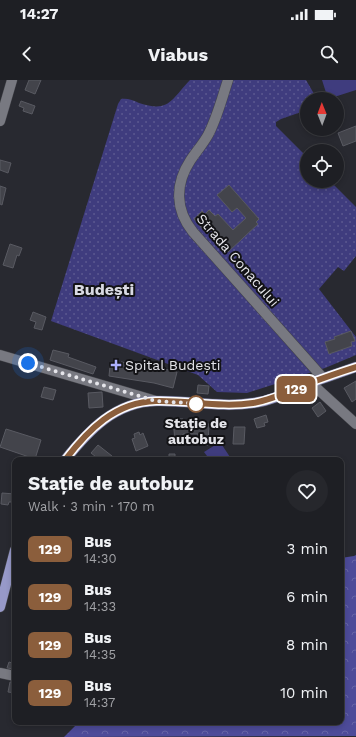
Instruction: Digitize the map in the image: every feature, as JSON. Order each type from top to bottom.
[{"type":"main road","points":[[68,457],[94,427],[112,413],[132,404],[156,401],[216,405],[248,404],[272,398],[356,367]]},
{"type":"main road","points":[[0,607],[12,561]]},
{"type":"street","points":[[0,121],[12,80]]},
{"type":"street","name":"Strada Conacului","points":[[228,80],[209,133],[189,162],[180,181],[178,196],[183,216],[193,232],[323,378]]},
{"type":"street","points":[[0,355],[156,401]]},
{"type":"street","points":[[311,383],[356,424]]},
{"type":"street","points":[[1,677],[12,676]]},
{"type":"shaded area","points":[[190,80],[306,80],[313,92],[300,92],[300,112],[281,119],[276,122],[276,126],[300,150],[300,188],[337,188],[356,207],[356,256],[344,271],[338,267],[319,289],[356,337],[356,355],[325,368],[247,393],[217,392],[198,375],[51,321],[118,104],[121,99],[126,99],[149,106],[157,106],[169,103]]},
{"type":"shaded area","points":[[322,80],[356,80],[356,90],[344,94],[344,92],[326,92]]},
{"type":"shaded area","points":[[220,442],[230,457],[208,457],[204,452]]},
{"type":"green space","points":[[356,555],[356,736],[64,737],[76,725],[344,725],[344,558]]},
{"type":"building","points":[[29,80],[41,80],[35,94],[25,90]]},
{"type":"building","points":[[21,101],[35,106],[32,114],[23,111],[24,108],[19,106]]},
{"type":"building","points":[[356,126],[356,141],[344,146],[339,136],[344,136],[344,131]]},
{"type":"building","points":[[0,160],[11,163],[8,173],[0,170]]},
{"type":"building","points":[[229,185],[259,219],[256,222],[258,224],[228,252],[219,242],[221,240],[210,228],[205,232],[194,219],[202,211],[205,214],[209,210],[215,216],[218,214],[233,230],[246,218],[237,208],[232,212],[217,195]]},
{"type":"building","points":[[0,186],[6,188],[2,205],[0,204]]},
{"type":"building","points":[[10,244],[22,248],[19,256],[17,255],[13,268],[3,265]]},
{"type":"building","points":[[33,312],[46,317],[42,330],[34,328],[36,322],[30,320]]},
{"type":"building","points":[[351,331],[355,341],[351,342],[352,346],[329,354],[325,342]]},
{"type":"building","points":[[53,350],[69,354],[68,357],[96,367],[93,374],[50,360]]},
{"type":"building","points":[[121,362],[128,363],[127,366],[142,368],[143,364],[177,372],[173,388],[154,383],[109,376],[110,366],[120,367]]},
{"type":"building","points":[[356,381],[356,399],[352,402],[344,388]]},
{"type":"building","points":[[198,385],[209,386],[208,394],[197,393]]},
{"type":"building","points":[[44,387],[56,390],[53,400],[41,397]]},
{"type":"building","points":[[102,392],[103,407],[89,408],[88,393]]},
{"type":"building","points":[[320,402],[326,411],[318,417],[312,408]]},
{"type":"building","points":[[266,415],[268,422],[264,423],[265,426],[257,428],[254,419]]},
{"type":"building","points":[[173,419],[183,419],[183,424],[209,424],[208,445],[201,445],[202,437],[198,437],[198,434],[183,434],[182,441],[175,441]]},
{"type":"building","points":[[234,427],[245,427],[244,444],[233,444]]},
{"type":"building","points":[[6,429],[41,440],[36,457],[29,457],[0,447]]},
{"type":"building","points":[[139,432],[140,435],[143,433],[148,446],[136,451],[132,439],[135,438],[134,434]]},
{"type":"building","points":[[98,445],[112,456],[96,457],[91,453]]},
{"type":"building","points":[[169,454],[175,454],[175,457],[169,457]]},
{"type":"building","points":[[2,493],[12,494],[12,502],[9,502],[8,505],[1,504]]},
{"type":"building","points":[[9,662],[12,663],[12,669],[7,668]]},
{"type":"building","points":[[10,682],[12,682],[12,693],[8,692]]},
{"type":"bus line","name":"129","points":[[68,457],[85,436],[103,419],[132,404],[156,401],[216,405],[254,403],[272,398],[356,367]]},
{"type":"place","name":"Spital Budești","points":[[116,365]]},
{"type":"place","name":"Stație de autobuz","points":[[196,404]]},
{"type":"district","name":"Budești","points":[[104,289]]},
{"type":"route","points":[[28,363],[156,401],[202,404],[196,404]]}]
